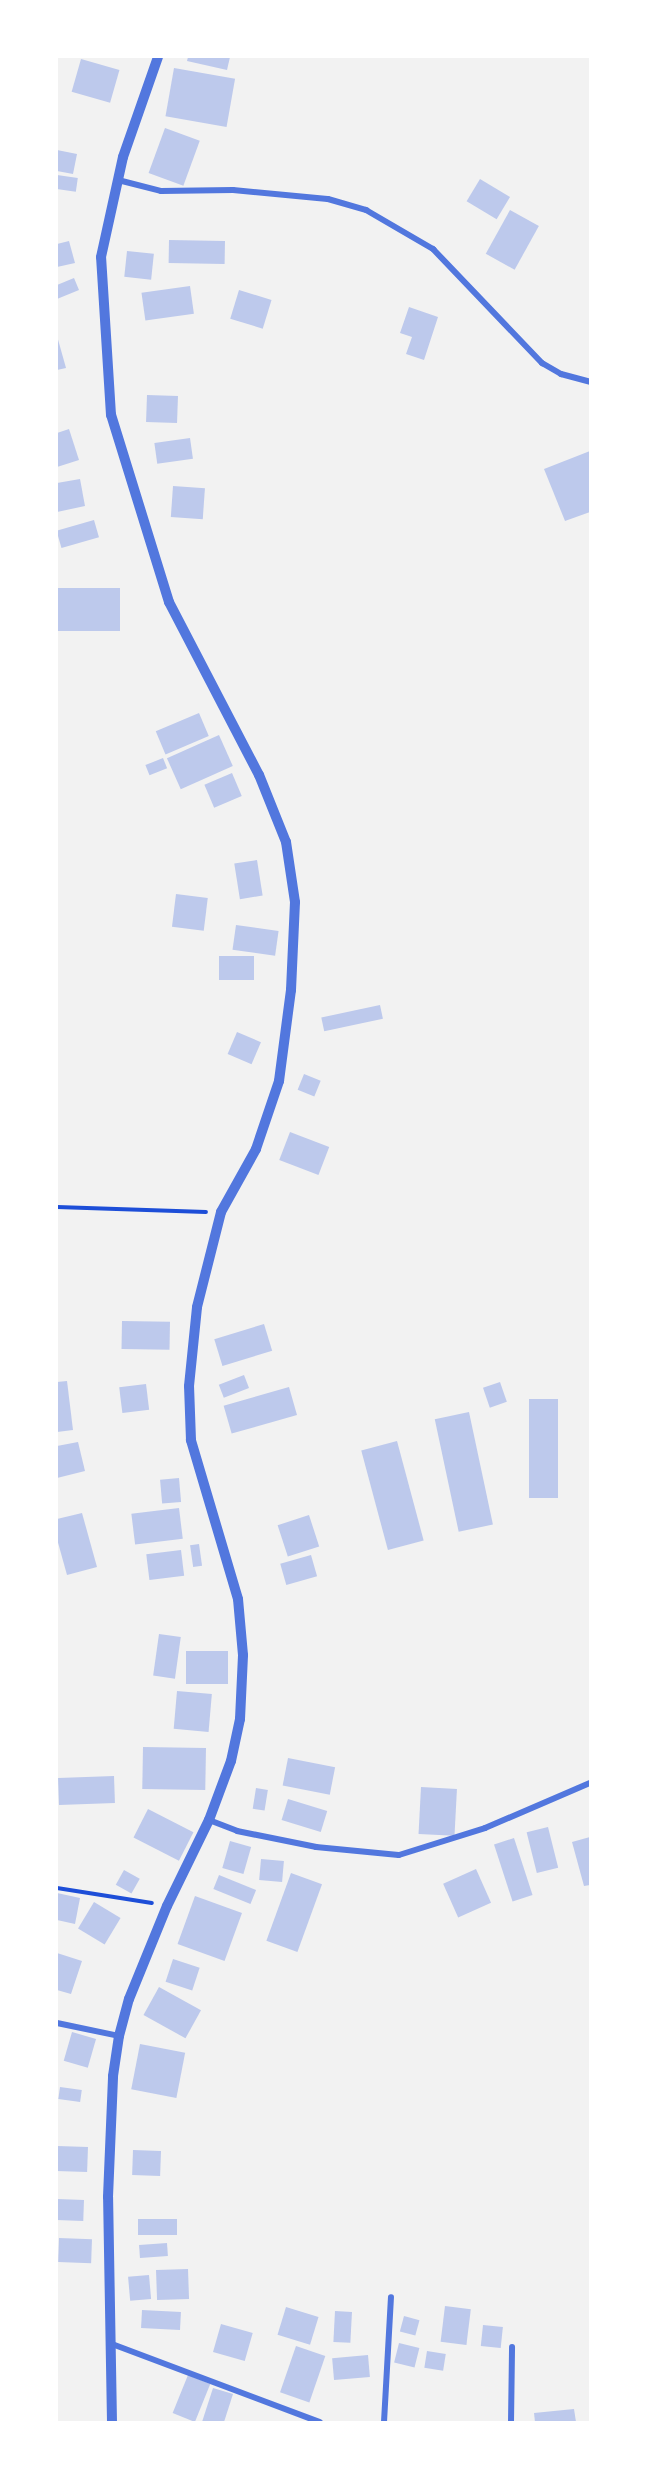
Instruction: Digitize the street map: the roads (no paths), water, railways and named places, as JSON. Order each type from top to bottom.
[{"type":"street","points":[[112,2422],[108,2197],[112,2076],[119,2036],[129,1999],[167,1906],[209,1820],[231,1761],[240,1719],[243,1656],[238,1599],[191,1440],[189,1386],[197,1307],[221,1212],[256,1149],[279,1081],[291,990],[295,902],[286,842],[259,775],[170,602],[111,415],[101,257],[118,180],[158,57]]},
{"type":"street","points":[[118,180],[161,190],[232,190],[328,199],[366,210],[433,249],[542,363],[561,374],[590,382]]},
{"type":"street","points":[[209,1820],[293,1843],[374,1855],[399,1855],[485,1828],[590,1782]]},
{"type":"street","points":[[57,2023],[119,2036]]},
{"type":"street","points":[[384,2422],[391,2297]]},
{"type":"street","points":[[112,2344],[320,2422]]},
{"type":"street","points":[[511,2422],[512,2347]]}]
